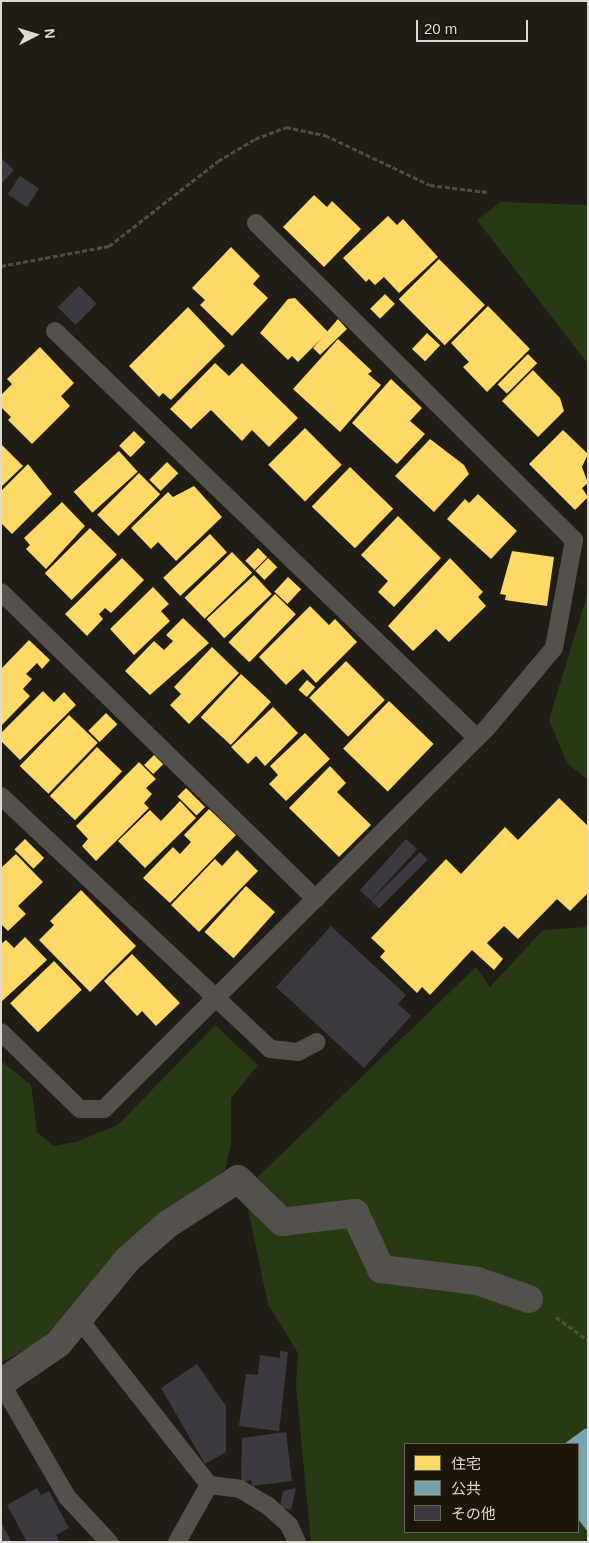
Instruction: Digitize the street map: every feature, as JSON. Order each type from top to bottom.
[{"type":"street","points":[[1,1383],[58,1344],[128,1259],[168,1224],[238,1179],[282,1222],[355,1213],[381,1269],[477,1282],[529,1299]]},
{"type":"lane","points":[[1,1032],[80,1109],[104,1109],[216,1002],[477,738],[554,648],[574,540],[256,223]]},
{"type":"lane","points":[[55,331],[477,738]]},
{"type":"lane","points":[[1,592],[316,899]]},
{"type":"lane","points":[[1,796],[216,1002],[270,1048],[298,1052],[317,1042]]},
{"type":"lane","points":[[79,1319],[209,1485],[240,1489],[267,1505],[289,1525],[297,1542]]},
{"type":"lane","points":[[1,1383],[67,1497],[109,1542]]},
{"type":"lane","points":[[177,1542],[209,1485]]},
{"type":"path","points":[[1,266],[109,246],[148,212],[255,139],[296,126],[430,185],[488,192]]},
{"type":"path","points":[[529,1299],[588,1340]]},
{"type":"green space","points":[[501,202],[588,205],[588,364],[477,220]]},
{"type":"green space","points":[[588,592],[588,780],[567,763],[549,720]]},
{"type":"green space","points":[[588,927],[588,1542],[311,1542],[296,1386],[298,1353],[268,1304],[244,1190],[476,967],[490,987],[543,930]]},
{"type":"green space","points":[[215,1025],[258,1065],[231,1098],[231,1144],[225,1170],[155,1221],[41,1340],[1,1363],[1,1061],[31,1085],[37,1132],[54,1146],[76,1142],[118,1125]]},
{"type":"building: 住宅","points":[[314,195],[327,207],[332,201],[361,229],[324,267],[283,227]]},
{"type":"building: 住宅","points":[[388,216],[397,225],[403,219],[438,257],[399,293],[384,277],[375,285],[369,279],[366,282],[343,258]]},
{"type":"building: 住宅","points":[[231,247],[260,276],[253,284],[268,298],[232,336],[200,305],[205,300],[192,288]]},
{"type":"building: 住宅","points":[[439,259],[485,305],[445,345],[399,299]]},
{"type":"building: 住宅","points":[[385,294],[395,304],[380,319],[370,309]]},
{"type":"building: 住宅","points":[[295,298],[328,332],[298,362],[292,356],[288,360],[260,333],[288,299]]},
{"type":"building: 住宅","points":[[488,306],[530,349],[487,392],[463,367],[469,362],[451,343]]},
{"type":"building: 住宅","points":[[188,307],[225,346],[171,400],[163,393],[159,397],[129,366]]},
{"type":"building: 住宅","points":[[338,319],[347,329],[320,355],[313,348]]},
{"type":"building: 住宅","points":[[427,333],[440,345],[425,361],[412,349]]},
{"type":"building: 住宅","points":[[338,339],[372,371],[368,374],[381,385],[340,432],[293,389]]},
{"type":"building: 住宅","points":[[40,347],[74,383],[61,396],[70,406],[32,444],[8,420],[11,417],[1,407],[1,395],[12,384],[7,379]]},
{"type":"building: 住宅","points":[[528,354],[537,363],[507,394],[498,384]]},
{"type":"building: 住宅","points":[[215,363],[229,376],[242,363],[298,418],[269,447],[252,430],[242,441],[211,410],[191,429],[170,409]]},
{"type":"building: 住宅","points":[[533,370],[560,398],[564,411],[538,437],[502,401]]},
{"type":"building: 住宅","points":[[391,379],[422,408],[410,421],[425,434],[397,464],[352,423]]},
{"type":"building: 住宅","points":[[305,428],[342,465],[305,502],[268,465]]},
{"type":"building: 住宅","points":[[563,430],[588,454],[582,467],[588,483],[582,488],[588,497],[575,510],[529,464]]},
{"type":"building: 住宅","points":[[134,431],[145,442],[130,457],[119,446]]},
{"type":"building: 住宅","points":[[430,439],[464,465],[469,474],[434,512],[395,476]]},
{"type":"building: 住宅","points":[[1,444],[23,466],[1,487]]},
{"type":"building: 住宅","points":[[119,451],[138,472],[92,513],[74,492]]},
{"type":"building: 住宅","points":[[167,462],[178,473],[161,491],[149,480]]},
{"type":"building: 住宅","points":[[28,464],[52,494],[12,534],[1,523],[1,491]]},
{"type":"building: 住宅","points":[[350,467],[393,509],[355,548],[312,507]]},
{"type":"building: 住宅","points":[[139,473],[160,494],[118,536],[97,515]]},
{"type":"building: 住宅","points":[[194,486],[222,517],[176,561],[158,542],[151,549],[131,528],[168,492],[173,497]]},
{"type":"building: 住宅","points":[[478,494],[517,531],[491,559],[447,519],[465,499],[469,503]]},
{"type":"building: 住宅","points":[[62,502],[85,526],[46,569],[26,549],[30,545],[24,538]]},
{"type":"building: 住宅","points":[[398,516],[441,558],[394,607],[378,592],[388,581],[361,555]]},
{"type":"building: 住宅","points":[[90,528],[117,555],[72,600],[45,573]]},
{"type":"building: 住宅","points":[[210,534],[227,552],[180,596],[163,578]]},
{"type":"building: 住宅","points":[[258,548],[267,557],[254,570],[245,561]]},
{"type":"building: 住宅","points":[[512,551],[554,557],[547,606],[505,600],[506,595],[500,594]]},
{"type":"building: 住宅","points":[[232,552],[252,573],[205,619],[185,598]]},
{"type":"building: 住宅","points":[[122,558],[144,580],[111,613],[105,608],[99,614],[103,619],[87,636],[65,614]]},
{"type":"building: 住宅","points":[[268,558],[277,567],[264,580],[255,571]]},
{"type":"building: 住宅","points":[[450,558],[483,592],[478,597],[486,606],[449,642],[436,629],[413,651],[388,626]]},
{"type":"building: 住宅","points":[[254,575],[272,594],[224,638],[206,619]]},
{"type":"building: 住宅","points":[[288,577],[301,589],[288,604],[274,592]]},
{"type":"building: 住宅","points":[[153,587],[169,604],[161,611],[170,621],[134,655],[110,629]]},
{"type":"building: 住宅","points":[[275,594],[296,614],[249,662],[228,642]]},
{"type":"building: 住宅","points":[[310,606],[329,625],[335,619],[357,642],[316,683],[303,669],[286,685],[259,657]]},
{"type":"building: 住宅","points":[[183,618],[209,643],[150,695],[125,671],[154,641],[164,650],[173,641],[166,635]]},
{"type":"building: 住宅","points":[[29,640],[50,660],[42,669],[37,663],[26,674],[32,679],[23,689],[30,696],[1,726],[1,669]]},
{"type":"building: 住宅","points":[[212,647],[239,673],[189,724],[170,705],[181,694],[174,687]]},
{"type":"building: 住宅","points":[[346,661],[385,700],[348,737],[309,698]]},
{"type":"building: 住宅","points":[[241,674],[271,702],[231,745],[201,717]]},
{"type":"building: 住宅","points":[[307,680],[315,687],[307,697],[298,690]]},
{"type":"building: 住宅","points":[[43,691],[54,702],[64,692],[76,705],[20,760],[1,741],[1,733]]},
{"type":"building: 住宅","points":[[389,701],[434,744],[388,792],[343,748]]},
{"type":"building: 住宅","points":[[273,707],[298,733],[265,766],[256,756],[248,764],[231,747]]},
{"type":"building: 住宅","points":[[106,713],[117,724],[100,742],[88,731]]},
{"type":"building: 住宅","points":[[69,715],[98,743],[48,794],[20,766]]},
{"type":"building: 住宅","points":[[305,733],[330,759],[286,801],[269,784],[278,775],[270,766]]},
{"type":"building: 住宅","points":[[97,747],[122,771],[75,820],[50,796]]},
{"type":"building: 住宅","points":[[154,755],[163,764],[153,774],[144,765]]},
{"type":"building: 住宅","points":[[139,762],[156,779],[146,788],[152,794],[144,803],[149,808],[96,861],[82,846],[88,839],[76,826]]},
{"type":"building: 住宅","points":[[330,766],[346,783],[337,792],[371,825],[339,857],[289,808]]},
{"type":"building: 住宅","points":[[186,788],[205,807],[197,816],[178,796]]},
{"type":"building: 住宅","points":[[559,798],[588,826],[588,893],[570,911],[557,899],[518,939],[504,926],[487,943],[503,959],[494,970],[472,950],[430,995],[422,987],[417,993],[380,957],[385,951],[371,938],[446,859],[461,874],[505,827],[518,840]]},
{"type":"building: 住宅","points":[[180,801],[196,818],[145,868],[118,841],[150,810],[161,821]]},
{"type":"building: 住宅","points":[[209,809],[236,835],[170,903],[143,878],[173,847],[180,854],[191,842],[184,835]]},
{"type":"building: 住宅","points":[[25,839],[44,858],[33,869],[14,850]]},
{"type":"building: 住宅","points":[[237,850],[258,871],[199,932],[171,905],[215,859],[222,866]]},
{"type":"building: 住宅","points":[[16,854],[43,882],[18,906],[26,914],[8,931],[1,924],[1,868]]},
{"type":"building: 住宅","points":[[246,886],[275,912],[233,958],[205,932]]},
{"type":"building: 住宅","points":[[81,890],[136,946],[90,992],[39,940],[54,925],[50,921]]},
{"type":"building: 住宅","points":[[25,937],[47,960],[1,1002],[1,944],[6,940],[14,948]]},
{"type":"building: 住宅","points":[[132,954],[180,1003],[156,1026],[142,1011],[137,1016],[104,981]]},
{"type":"building: 住宅","points":[[54,961],[82,990],[38,1032],[10,1003]]},
{"type":"building: 公共","points":[[586,1428],[588,1431],[588,1532],[579,1520],[579,1443],[565,1443]]},
{"type":"building: その他","points":[[1,158],[14,170],[1,184]]},
{"type":"building: その他","points":[[20,176],[39,189],[27,207],[8,194]]},
{"type":"building: その他","points":[[79,286],[97,304],[75,325],[58,307]]},
{"type":"building: その他","points":[[406,839],[417,849],[371,900],[360,890]]},
{"type":"building: その他","points":[[420,852],[428,860],[379,909],[371,901]]},
{"type":"building: その他","points":[[331,926],[406,995],[398,1004],[411,1016],[364,1068],[276,987]]},
{"type":"building: その他","points":[[280,1351],[288,1352],[279,1431],[239,1426],[246,1374],[258,1375],[260,1355],[280,1358]]},
{"type":"building: その他","points":[[197,1364],[226,1406],[226,1452],[205,1464],[161,1388]]},
{"type":"building: その他","points":[[286,1432],[292,1481],[252,1486],[251,1480],[241,1482],[242,1438]]},
{"type":"building: その他","points":[[37,1488],[41,1495],[49,1491],[69,1528],[56,1535],[60,1542],[27,1542],[7,1505]]},
{"type":"building: その他","points":[[296,1488],[291,1510],[280,1507],[283,1491]]},
{"type":"building: その他","points":[[1,1522],[11,1541],[9,1542],[1,1542]]}]
